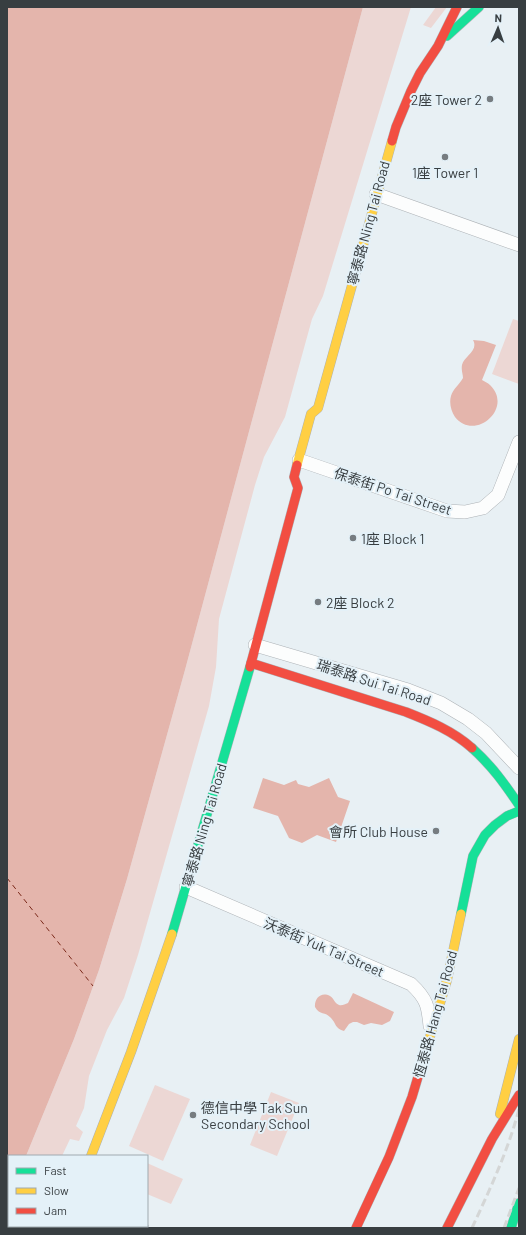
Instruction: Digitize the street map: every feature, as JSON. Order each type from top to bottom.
[{"type":"main road","name":"寧泰路 Ning Tai Road","points":[[90,1155],[144,1016],[163,962],[186,887],[251,663],[298,488],[294,478],[307,467],[311,414],[320,413],[376,194],[390,146],[402,110],[420,73],[438,46],[457,7]]},
{"type":"main road","name":"寧泰路 Ning Tai Road","points":[[438,46],[460,23],[479,7]]},
{"type":"main road","points":[[298,488],[307,467]]},
{"type":"main road","points":[[251,663],[408,712],[437,724],[474,749],[495,769],[519,805]]},
{"type":"main road","name":"恆泰路 Hang Tai Road","points":[[356,1228],[389,1157],[412,1096],[447,980],[473,856],[485,835],[494,825],[507,816],[519,811]]},
{"type":"main road","points":[[492,1139],[506,1092],[519,1039]]},
{"type":"main road","points":[[447,1228],[492,1139],[519,1095]]},
{"type":"main road","points":[[511,1228],[519,1203]]},
{"type":"street","points":[[376,194],[519,245]]},
{"type":"street","name":"保泰街 Po Tai Street","points":[[307,467],[448,511],[465,512],[483,508],[498,495],[519,442]]},
{"type":"street","name":"瑞泰路 Sui Tai Road","points":[[255,645],[408,690],[441,703],[468,718],[486,733],[519,768]]},
{"type":"street","name":"沃泰街 Yuk Tai Street","points":[[186,887],[411,984],[421,994],[428,1007],[431,1034]]},
{"type":"shaded area","points":[[7,7],[363,7],[185,670],[127,879],[99,970],[74,1039],[26,1155],[8,1155],[7,1197]]},
{"type":"shaded area","points":[[363,7],[411,7],[323,296],[312,319],[285,417],[264,457],[255,485],[219,619],[216,667],[209,706],[138,955],[124,998],[107,1030],[89,1076],[84,1108],[76,1126],[83,1132],[79,1141],[70,1139],[62,1155],[26,1155],[74,1039],[99,970],[127,879],[185,670]]},
{"type":"shaded area","points":[[436,7],[447,7],[431,28],[423,25]]},
{"type":"shaded area","points":[[513,319],[519,321],[519,384],[492,374]]},
{"type":"shaded area","points":[[473,340],[484,341],[496,345],[482,380],[490,385],[496,394],[497,403],[495,412],[489,419],[481,424],[472,426],[463,424],[455,417],[451,410],[450,401],[453,391],[463,378],[462,365],[473,350]]},
{"type":"shaded area","points":[[263,778],[284,785],[296,780],[298,784],[309,787],[329,778],[338,797],[350,801],[336,842],[317,835],[302,843],[289,838],[278,816],[253,808]]},
{"type":"shaded area","points":[[353,993],[394,1012],[390,1021],[382,1025],[371,1023],[364,1025],[353,1022],[349,1024],[344,1031],[337,1027],[329,1016],[319,1012],[315,1007],[317,999],[321,995],[324,994],[330,996],[337,1004],[341,1005],[348,1003]]},
{"type":"shaded area","points":[[155,1085],[190,1099],[163,1161],[129,1146]]},
{"type":"shaded area","points":[[271,1092],[299,1103],[277,1156],[250,1145]]},
{"type":"shaded area","points":[[148,1163],[183,1179],[171,1204],[148,1194]]},
{"type":"ferry route","points":[[7,878],[93,986]]},
{"type":"railway","points":[[472,1228],[504,1155],[519,1109]]},
{"type":"railway","points":[[504,1228],[519,1188]]},
{"type":"traffic: fast","points":[[447,36],[479,7]]},
{"type":"traffic: fast","points":[[172,934],[250,667]]},
{"type":"traffic: fast","points":[[472,748],[486,761],[519,805]]},
{"type":"traffic: fast","points":[[461,914],[473,856],[485,835],[495,825],[507,816],[519,811]]},
{"type":"traffic: fast","points":[[511,1228],[519,1203]]},
{"type":"traffic: slow","points":[[297,465],[311,414],[318,408],[392,141]]},
{"type":"traffic: slow","points":[[423,1060],[447,980],[461,914]]},
{"type":"traffic: slow","points":[[91,1155],[131,1052],[172,934]]},
{"type":"traffic: slow","points":[[500,1114],[519,1039]]},
{"type":"traffic: jam","points":[[392,141],[396,127],[411,91],[420,73],[438,46],[457,7]]},
{"type":"traffic: jam","points":[[250,667],[298,488],[294,477],[297,465]]},
{"type":"traffic: jam","points":[[251,663],[406,712],[457,736],[472,748]]},
{"type":"traffic: jam","points":[[356,1228],[389,1157],[412,1097],[423,1060]]},
{"type":"traffic: jam","points":[[447,1228],[492,1139],[519,1095]]},
{"type":"place","name":"2座 Tower 2","points":[[490,99]]},
{"type":"place","name":"1座 Tower 1","points":[[445,157]]},
{"type":"place","name":"1座 Block 1","points":[[353,538]]},
{"type":"place","name":"2座 Block 2","points":[[318,602]]},
{"type":"place","name":"會所 Club House","points":[[436,831]]},
{"type":"place","name":"德信中學 Tak Sun Secondary School","points":[[193,1115]]}]
